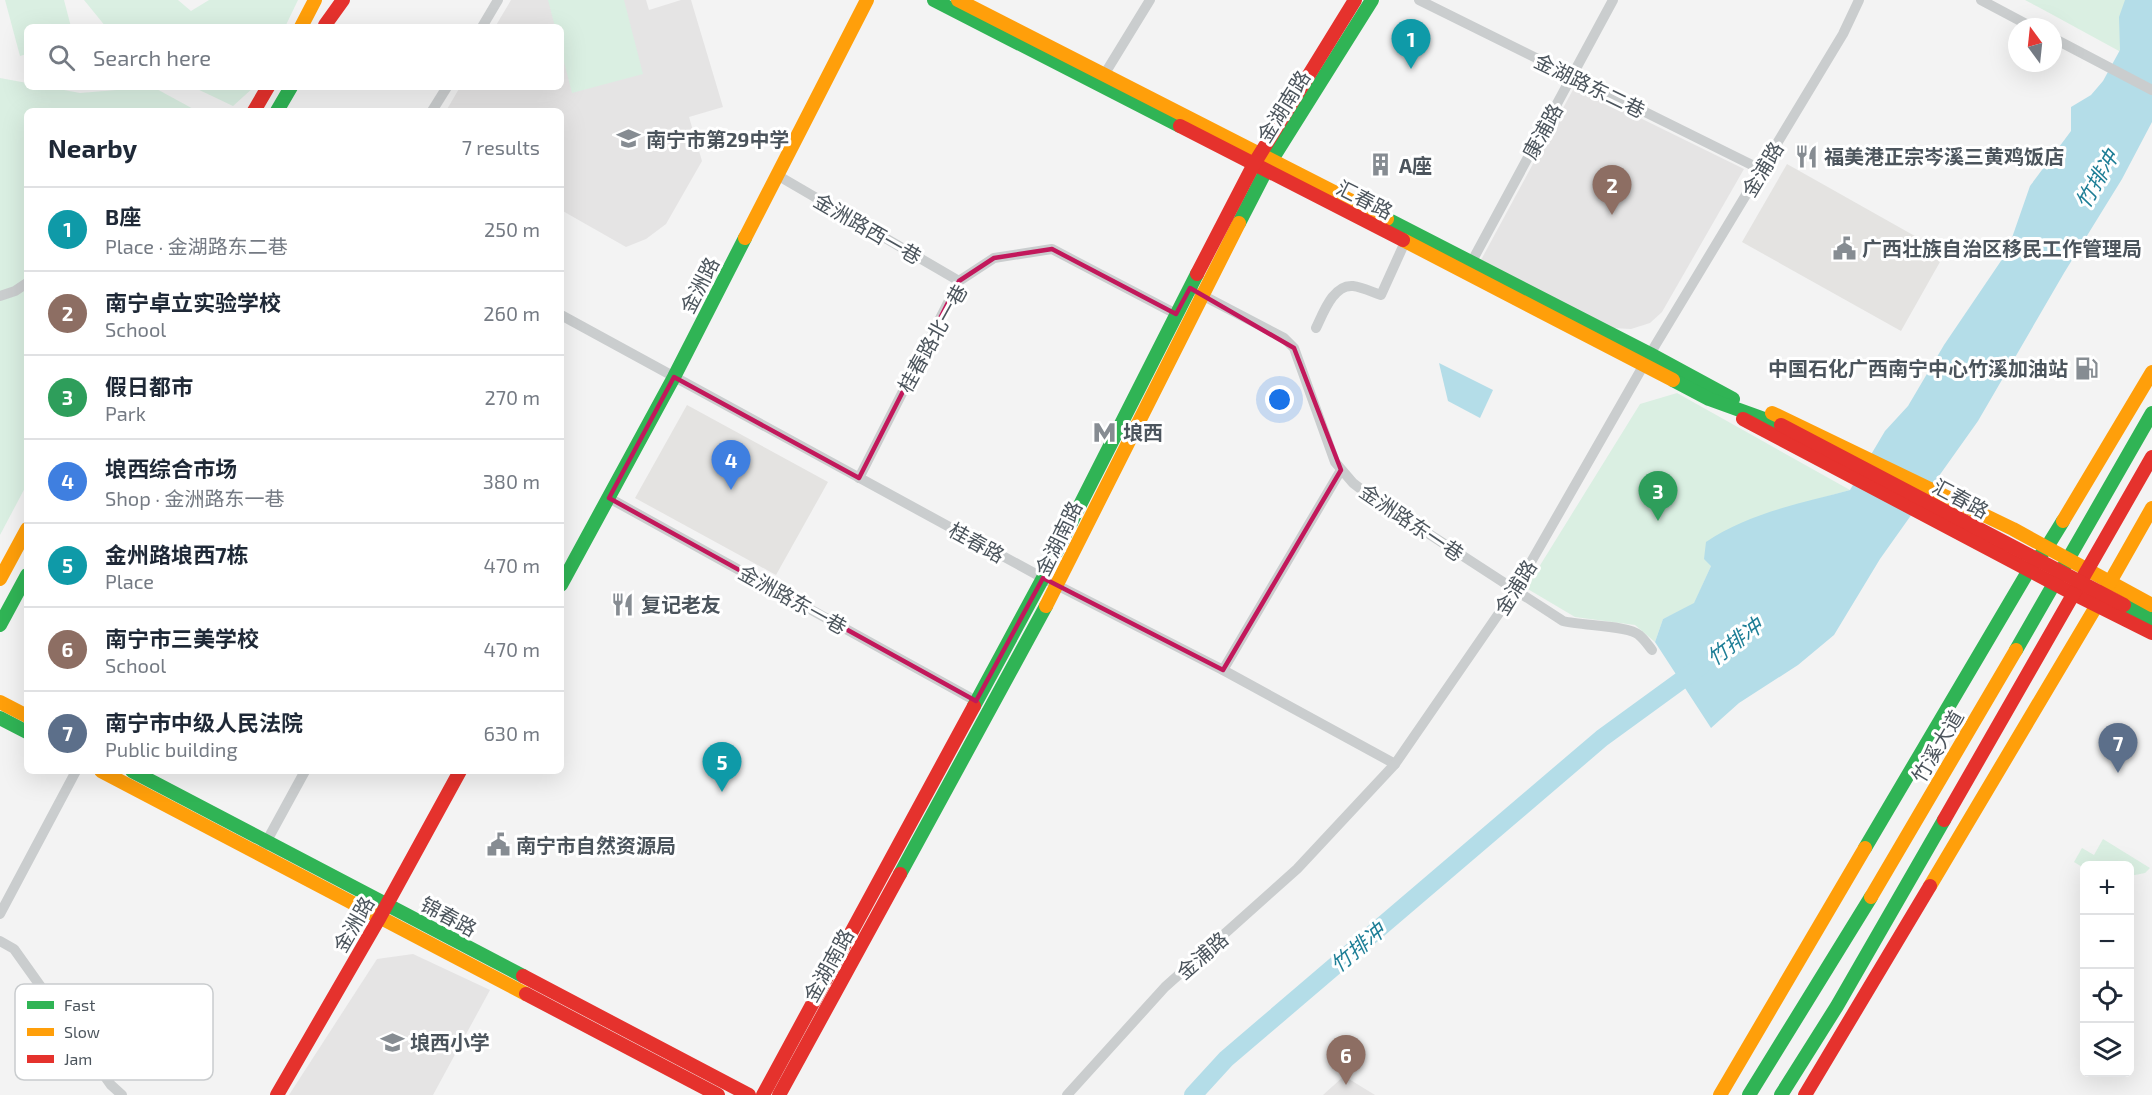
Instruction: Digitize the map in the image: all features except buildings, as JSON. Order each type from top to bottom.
[{"type":"main road","points":[[304,22],[305,0]]},
{"type":"main road","points":[[304,22],[315,0]]},
{"type":"main road","points":[[326,24],[334,0]]},
{"type":"main road","points":[[326,24],[343,0]]},
{"type":"main road","name":"金洲路","points":[[564,580],[674,377],[867,0]]},
{"type":"main road","name":"汇春路","points":[[934,0],[1471,263],[1712,394],[1780,425],[2152,620]]},
{"type":"main road","name":"汇春路","points":[[958,0],[1104,75],[1405,242],[1648,359]]},
{"type":"main road","name":"金湖南路","points":[[779,1095],[1057,585],[1196,292],[1263,163],[1355,0]]},
{"type":"main road","name":"金湖南路","points":[[1263,163],[1372,0]]},
{"type":"main road","points":[[256,108],[266,90]]},
{"type":"main road","points":[[279,108],[289,90]]},
{"type":"main road","name":"金湖南路","points":[[763,1095],[1043,578],[1176,314],[1196,292]]},
{"type":"main road","points":[[1719,1095],[2029,570],[2047,547],[2152,372]]},
{"type":"main road","points":[[1712,394],[1762,408],[1844,447],[2047,547],[2152,605]]},
{"type":"main road","points":[[1712,394],[1752,424],[2152,633]]},
{"type":"main road","name":"竹溪大道","points":[[1749,1095],[1815,992],[2055,584],[2152,412]]},
{"type":"main road","points":[[1781,1095],[1837,1006],[2152,457]]},
{"type":"main road","points":[[1805,1095],[2097,605],[2152,508]]},
{"type":"main road","points":[[0,579],[24,535]]},
{"type":"main road","points":[[0,625],[24,581]]},
{"type":"main road","points":[[0,702],[24,714]]},
{"type":"main road","points":[[0,718],[24,730]]},
{"type":"main road","name":"锦春路","points":[[107,774],[387,905],[748,1095]]},
{"type":"main road","name":"锦春路","points":[[137,774],[380,918],[717,1095]]},
{"type":"main road","name":"金洲路","points":[[277,1095],[380,918],[458,774]]},
{"type":"street","points":[[484,24],[498,0]]},
{"type":"street","points":[[1104,75],[1150,0]]},
{"type":"street","name":"金湖路东二巷","points":[[1419,0],[1762,170]]},
{"type":"street","name":"康浦路","points":[[1471,263],[1613,0]]},
{"type":"street","name":"金浦路","points":[[1067,1095],[1165,987],[1298,869],[1395,764],[1515,590],[1648,359],[1843,34],[1858,0]]},
{"type":"street","points":[[1981,0],[2015,18]]},
{"type":"street","points":[[2062,43],[2152,90]]},
{"type":"street","points":[[434,108],[445,90]]},
{"type":"street","name":"金洲路西一巷","points":[[777,175],[959,281]]},
{"type":"street","points":[[1316,328],[1331,298],[1342,288],[1352,285],[1381,296],[1405,242]]},
{"type":"street","name":"桂春路北一巷","points":[[859,478],[959,281],[994,258],[1052,249],[1176,314]]},
{"type":"street","points":[[0,296],[24,285]]},
{"type":"street","name":"金洲路东一巷","points":[[1196,292],[1284,338],[1294,348],[1335,462],[1366,493],[1563,621],[1629,629],[1639,634],[1652,650]]},
{"type":"street","name":"桂春路","points":[[564,317],[1043,578],[1223,670],[1395,764]]},
{"type":"street","points":[[1223,670],[1341,470]]},
{"type":"street","name":"金洲路东一巷","points":[[609,498],[976,701]]},
{"type":"street","points":[[0,914],[74,774]]},
{"type":"street","points":[[262,848],[303,774]]},
{"type":"street","points":[[0,941],[14,950],[38,984]]},
{"type":"street","points":[[107,1080],[122,1095]]},
{"type":"highlighted area","points":[[1052,249],[1176,314],[1190,288],[1294,348],[1341,470],[1223,670],[1043,578],[976,701],[609,498],[674,377],[859,478],[959,281],[994,258]]},
{"type":"shaded area","name":"南宁市第29中学","points":[[511,0],[646,0],[649,10],[681,0],[691,0],[723,107],[689,117],[702,161],[666,224],[646,239],[626,247],[564,212],[564,108],[448,108],[458,90],[564,90],[564,24],[497,24]]},
{"type":"shaded area","points":[[1575,86],[1744,169],[1662,312],[1650,323],[1631,329],[1612,328],[1481,260]]},
{"type":"shaded area","name":"广西壮族自治区移民工作管理局","points":[[1787,164],[1945,253],[1901,331],[1742,242]]},
{"type":"shaded area","points":[[687,405],[828,482],[776,575],[635,498]]},
{"type":"shaded area","name":"埌西小学","points":[[413,954],[490,990],[433,1095],[289,1095],[377,959]]},
{"type":"shaded area","points":[[1344,1076],[1375,1095],[1323,1095]]},
{"type":"green space","points":[[5,0],[64,0],[70,24],[24,24],[24,55],[20,56]]},
{"type":"green space","points":[[84,0],[178,0],[191,11],[209,0],[298,0],[286,24],[104,24]]},
{"type":"green space","points":[[548,0],[624,0],[643,74],[572,93],[564,62],[564,24],[554,24]]},
{"type":"green space","points":[[2025,0],[2152,0],[2152,69],[2062,18]]},
{"type":"green space","points":[[0,78],[24,82],[24,90],[64,90],[80,93],[158,90],[192,108],[24,108],[24,490],[0,535]]},
{"type":"green space","points":[[199,90],[251,90],[233,106]]},
{"type":"green space","points":[[1677,393],[1850,490],[1775,511],[1711,566],[1694,604],[1663,619],[1655,642],[1635,625],[1575,617],[1526,588],[1640,404]]},
{"type":"green space","points":[[2103,839],[2150,868],[2145,873],[2134,875],[2134,861],[2080,861],[2080,866],[2074,862],[2082,848],[2094,855]]},
{"type":"water","points":[[2125,0],[2152,0],[2152,122],[2122,179],[1978,421],[1880,559],[1834,635],[1798,665],[1739,703],[1711,728],[1655,642],[1663,619],[1694,603],[1711,566],[1704,559],[1706,542],[1739,523],[1757,516],[1850,490],[1885,431],[1908,406],[1944,345],[2007,252],[2030,186],[2071,131],[2071,107],[2091,95],[2103,81],[2120,50],[2119,17]]},
{"type":"water","points":[[1439,363],[1493,390],[1480,418],[1448,401]]},
{"type":"waterway","name":"竹排冲","points":[[1193,1095],[1226,1059],[1602,738],[1701,666]]},
{"type":"traffic: fast","points":[[934,0],[1180,126]]},
{"type":"traffic: fast","points":[[1239,223],[1271,161],[1372,0]]},
{"type":"traffic: fast","points":[[279,108],[289,90]]},
{"type":"traffic: fast","points":[[1387,219],[1733,399]]},
{"type":"traffic: fast","points":[[564,579],[674,377],[745,238]]},
{"type":"traffic: fast","points":[[974,706],[1043,578],[1197,274]]},
{"type":"traffic: fast","points":[[1673,380],[1709,399],[1781,425]]},
{"type":"traffic: fast","points":[[2016,650],[2152,413]]},
{"type":"traffic: fast","points":[[1865,848],[2029,570],[2063,521]]},
{"type":"traffic: fast","points":[[0,625],[24,581]]},
{"type":"traffic: fast","points":[[2124,605],[2152,620]]},
{"type":"traffic: fast","points":[[900,874],[1046,606]]},
{"type":"traffic: fast","points":[[0,718],[24,730]]},
{"type":"traffic: fast","points":[[138,774],[523,976]]},
{"type":"traffic: fast","points":[[1781,1095],[1837,1006],[1944,820]]},
{"type":"traffic: fast","points":[[1749,1095],[1871,897]]},
{"type":"traffic: slow","points":[[303,24],[315,0]]},
{"type":"traffic: slow","points":[[745,238],[867,0]]},
{"type":"traffic: slow","points":[[958,0],[1387,219]]},
{"type":"traffic: slow","points":[[1046,606],[1239,223]]},
{"type":"traffic: slow","points":[[1403,240],[1673,380]]},
{"type":"traffic: slow","points":[[2063,521],[2152,372]]},
{"type":"traffic: slow","points":[[1772,413],[2013,529],[2152,605]]},
{"type":"traffic: slow","points":[[1930,886],[2152,508]]},
{"type":"traffic: slow","points":[[0,579],[24,535]]},
{"type":"traffic: slow","points":[[1871,897],[2016,650]]},
{"type":"traffic: slow","points":[[0,702],[24,714]]},
{"type":"traffic: slow","points":[[107,774],[526,994]]},
{"type":"traffic: slow","points":[[1720,1095],[1865,848]]},
{"type":"traffic: jam","points":[[326,24],[343,0]]},
{"type":"traffic: jam","points":[[1197,274],[1254,164],[1355,0]]},
{"type":"traffic: jam","points":[[256,108],[266,90]]},
{"type":"traffic: jam","points":[[1180,126],[1403,240]]},
{"type":"traffic: jam","points":[[1743,419],[2152,633]]},
{"type":"traffic: jam","points":[[1781,425],[2124,605]]},
{"type":"traffic: jam","points":[[1944,820],[2152,457]]},
{"type":"traffic: jam","points":[[763,1095],[974,706]]},
{"type":"traffic: jam","points":[[277,1095],[380,917],[458,774]]},
{"type":"traffic: jam","points":[[779,1095],[900,874]]},
{"type":"traffic: jam","points":[[1805,1095],[1930,886]]},
{"type":"traffic: jam","points":[[523,976],[749,1095]]},
{"type":"traffic: jam","points":[[526,994],[718,1095]]},
{"type":"place","name":"B座","points":[[1411,69]]},
{"type":"place","name":"南宁市第29中学","points":[[628,139]]},
{"type":"place","name":"福美港正宗岑溪三黄鸡饭店","points":[[1806,156]]},
{"type":"place","name":"A座","points":[[1381,165]]},
{"type":"place","name":"南宁卓立实验学校","points":[[1612,215]]},
{"type":"place","name":"广西壮族自治区移民工作管理局","points":[[1844,248]]},
{"type":"place","name":"中国石化广西南宁中心竹溪加油站","points":[[2086,368]]},
{"type":"place","name":"埌西","points":[[1105,432]]},
{"type":"place","name":"埌西综合市场","points":[[731,490]]},
{"type":"place","name":"假日都市","points":[[1658,521]]},
{"type":"place","name":"复记老友","points":[[623,604]]},
{"type":"place","name":"南宁市中级人民法院","points":[[2118,773]]},
{"type":"place","name":"金州路埌西7栋","points":[[722,792]]},
{"type":"place","name":"南宁市自然资源局","points":[[498,845]]},
{"type":"place","name":"埌西小学","points":[[392,1042]]},
{"type":"place","name":"南宁市三美学校","points":[[1346,1085]]}]
